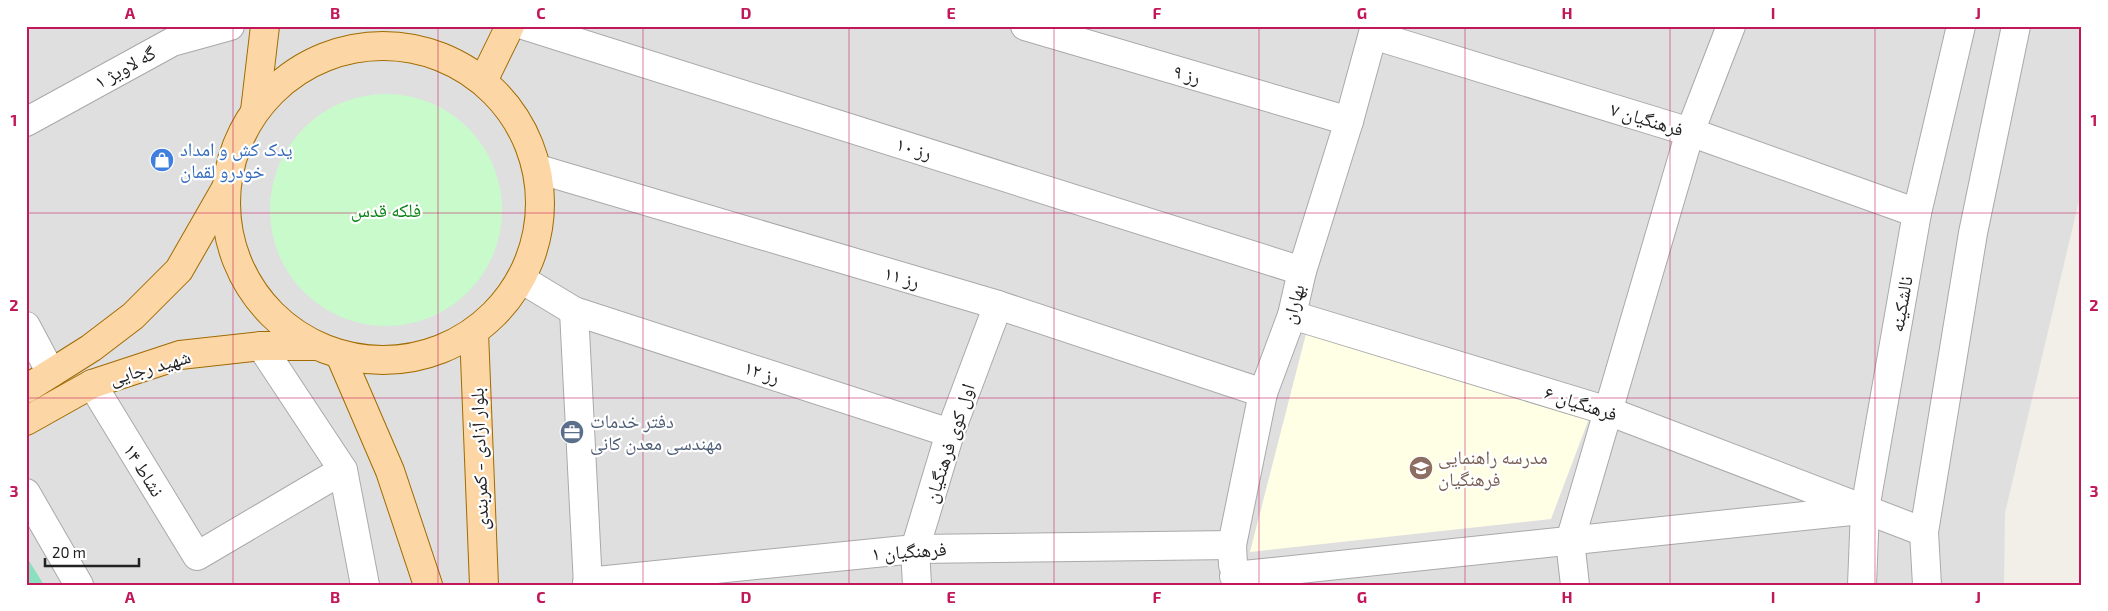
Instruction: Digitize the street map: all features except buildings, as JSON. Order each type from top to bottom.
[{"type":"main road","points":[[254,111],[265,26]]},
{"type":"main road","points":[[483,81],[510,26]]},
{"type":"main road","points":[[407,33],[434,54],[451,61],[483,81],[518,120],[538,169],[541,207],[536,245],[521,280],[500,308],[474,332],[432,353],[396,360],[386,361],[340,356],[314,346],[274,318],[245,281],[228,236],[226,188],[235,148],[254,111],[285,81],[322,58],[407,33]]},
{"type":"main road","name":"شهید رجایی","points":[[26,389],[91,348],[133,316],[179,270],[226,188]]},
{"type":"main road","name":"بلوار آزادی - کمربندی","points":[[474,332],[484,585]]},
{"type":"main road","name":"شهید رجایی","points":[[26,421],[92,384],[180,355],[261,346],[314,346]]},
{"type":"main road","points":[[340,356],[390,471],[428,585]]},
{"type":"street","name":"گه لاویژ ۱","points":[[26,122],[172,42],[230,26]]},
{"type":"street","name":"رز ۱۰","points":[[526,26],[1302,270]]},
{"type":"street","name":"رز ۹","points":[[1025,26],[1349,121]]},
{"type":"street","points":[[1575,585],[1570,541],[1690,132],[1730,26]]},
{"type":"street","name":"نالشکینه","points":[[1862,585],[1865,509],[1917,213],[1961,26]]},
{"type":"street","points":[[1927,585],[1924,532],[1973,233],[2016,26]]},
{"type":"street","name":"بهاران","points":[[1234,580],[1232,546],[1263,393],[1292,315],[1302,270],[1349,121],[1374,31]]},
{"type":"street","name":"فرهنگیان ۷","points":[[1374,31],[1690,132],[1917,213]]},
{"type":"street","name":"رز ۱۱","points":[[538,169],[998,305],[1263,393]]},
{"type":"street","name":"رز ۱۲","points":[[521,280],[574,310],[950,433]]},
{"type":"street","name":"اول کوی فرهنگیان","points":[[917,585],[915,549],[950,433],[998,305]]},
{"type":"street","points":[[574,310],[588,583]]},
{"type":"street","name":"فرهنگیان ۶","points":[[1292,315],[1608,411],[1924,532]]},
{"type":"street","points":[[26,326],[51,373]]},
{"type":"street","points":[[261,346],[344,470],[365,585]]},
{"type":"street","name":"نشاط ۱۴","points":[[92,384],[197,556],[344,470]]},
{"type":"street","points":[[26,493],[79,585]]},
{"type":"street","points":[[1234,580],[1865,509]]},
{"type":"street","name":"فرهنگیان ۱","points":[[588,583],[915,549],[1232,546]]},
{"type":"shaded area","points":[[26,26],[2082,26],[2082,188],[2005,513],[2004,585],[26,585]]},
{"type":"shaded area","name":"مدرسه راهنمایی فرهنگیان","points":[[1307,330],[1590,416],[1551,519],[1250,552]]},
{"type":"green space","name":"فلکه قدس","points":[[386,94],[409,96],[430,103],[441,108],[468,128],[488,155],[493,166],[500,187],[502,210],[500,233],[493,254],[488,265],[468,292],[441,312],[430,317],[409,324],[386,326],[363,324],[342,317],[331,312],[304,292],[284,265],[279,254],[272,233],[270,210],[272,187],[279,166],[284,155],[304,128],[331,108],[342,103],[363,96]]},
{"type":"green space","points":[[26,556],[44,585],[26,585]]},
{"type":"place","name":"یدک کش و امداد خودرو لقمان","points":[[162,160]]},
{"type":"place","name":"دفتر خدمات مهندسی معدن کانی","points":[[572,432]]},
{"type":"place","name":"مدرسه راهنمایی فرهنگیان","points":[[1421,468]]}]
